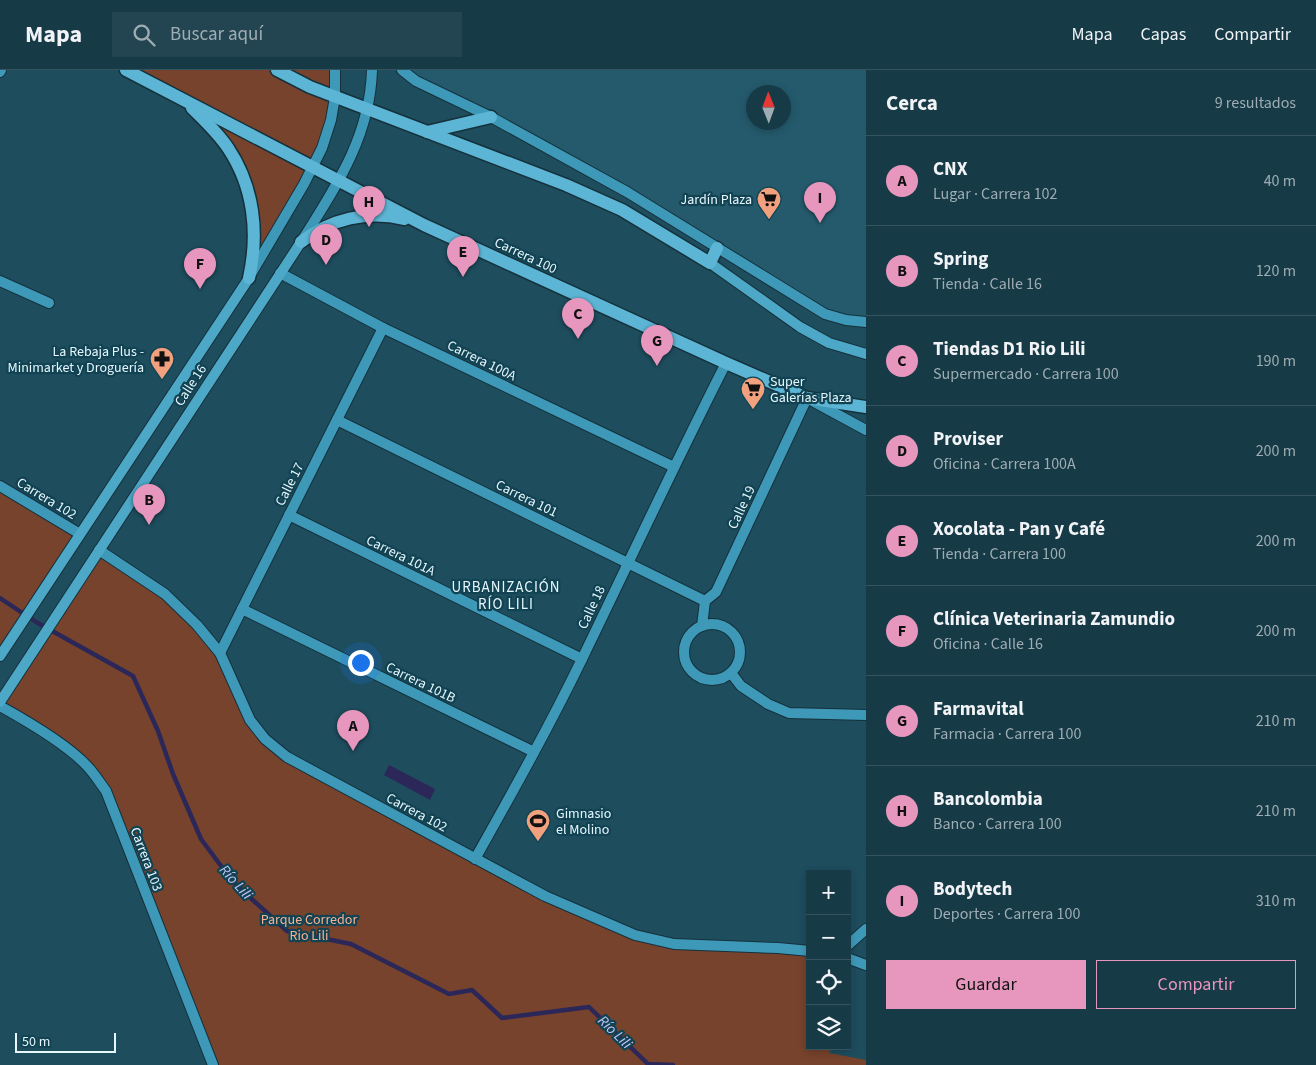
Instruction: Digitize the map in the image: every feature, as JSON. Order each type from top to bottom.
[{"type":"main road","name":"Carrera 100","points":[[126,70],[424,225],[726,364],[808,398]]},
{"type":"main road","points":[[276,70],[310,88],[566,185],[622,210],[710,263],[800,327],[829,344],[866,354]]},
{"type":"main road","points":[[183,99],[216,132],[238,165],[246,184],[252,208],[255,234],[253,260],[249,278]]},
{"type":"main road","points":[[427,132],[492,117]]},
{"type":"main road","points":[[301,242],[331,224],[364,216],[399,217],[424,225]]},
{"type":"main road","name":"Calle 16","points":[[0,704],[301,242]]},
{"type":"main road","points":[[710,263],[717,248]]},
{"type":"main road","name":"Calle 16","points":[[0,656],[249,278]]},
{"type":"main road","points":[[808,398],[866,407]]},
{"type":"street","name":"Calle 16","points":[[249,278],[313,167],[327,135],[335,97],[335,70]]},
{"type":"street","name":"Calle 16","points":[[301,242],[349,162],[362,131],[372,89],[372,70]]},
{"type":"street","points":[[402,70],[416,81],[492,117],[627,192],[825,314],[846,320],[866,322]]},
{"type":"street","name":"Carrera 100A","points":[[280,273],[383,328],[674,467]]},
{"type":"street","points":[[0,281],[49,303]]},
{"type":"street","name":"Calle 17","points":[[220,653],[383,328]]},
{"type":"street","name":"Calle 18","points":[[476,859],[582,659],[627,563],[726,364]]},
{"type":"street","name":"Carrera 100","points":[[808,398],[866,430]]},
{"type":"street","name":"Calle 19","points":[[704,601],[716,592],[808,398]]},
{"type":"street","name":"Carrera 101","points":[[337,420],[704,601]]},
{"type":"street","name":"Carrera 102","points":[[0,486],[80,534]]},
{"type":"street","name":"Carrera 101A","points":[[289,515],[582,659]]},
{"type":"street","name":"Carrera 102","points":[[100,550],[165,594],[197,625],[220,653],[250,720],[265,739],[287,758],[545,896],[635,935],[674,944],[806,951]]},
{"type":"street","points":[[702,626],[704,601]]},
{"type":"street","name":"Carrera 101B","points":[[242,609],[534,752]]},
{"type":"street","points":[[710,624],[725,627],[736,638],[740,652],[736,667],[731,673],[723,678],[713,680],[695,674],[685,657],[688,639],[694,631],[710,624]]},
{"type":"street","points":[[731,673],[741,686],[768,704],[789,713],[866,714]]},
{"type":"street","name":"Carrera 103","points":[[0,704],[35,726],[87,766],[106,791],[213,1065]]},
{"type":"street","points":[[851,942],[866,929]]},
{"type":"street","points":[[851,959],[866,965]]},
{"type":"shaded area","name":"Jardín Plaza","points":[[402,70],[866,70],[866,322],[825,314],[627,192]]},
{"type":"shaded area","points":[[389,765],[435,789],[430,800],[384,775]]},
{"type":"green space","points":[[126,70],[335,70],[327,135],[249,278],[255,244],[238,165],[183,99]]},
{"type":"green space","points":[[0,486],[80,534],[0,656]]},
{"type":"green space","name":"Parque Corredor Rio Lili","points":[[99,550],[165,594],[220,653],[250,720],[287,757],[475,859],[635,935],[674,944],[806,951],[806,1050],[830,1050],[829,1053],[866,1060],[866,1065],[213,1065],[106,791],[87,765],[0,702]]},
{"type":"waterway","name":"Río Lili","points":[[0,598],[36,622],[133,676],[158,731],[173,774],[201,839],[233,882],[287,931],[351,944],[449,994],[472,990],[502,1018],[589,1007],[648,1064],[673,1065]]},
{"type":"place","name":"Jardín Plaza","points":[[769,220]]},
{"type":"place","name":"Bodytech","points":[[820,223]]},
{"type":"place","name":"Bancolombia","points":[[369,227]]},
{"type":"place","name":"Proviser","points":[[326,265]]},
{"type":"place","name":"Xocolata - Pan y Café","points":[[463,277]]},
{"type":"place","name":"Clínica Veterinaria Zamundio","points":[[200,289]]},
{"type":"place","name":"Tiendas D1 Rio Lili","points":[[578,339]]},
{"type":"place","name":"Farmavital","points":[[657,366]]},
{"type":"place","name":"La Rebaja Plus - Minimarket y Droguería","points":[[162,380]]},
{"type":"place","name":"Super Galerías Plaza","points":[[753,410]]},
{"type":"place","name":"Spring","points":[[149,525]]},
{"type":"place","name":"CNX","points":[[353,751]]},
{"type":"place","name":"Gimnasio el Molino","points":[[538,842]]},
{"type":"district","name":"URBANIZACIÓN RÍO LILI","points":[[506,596]]}]
